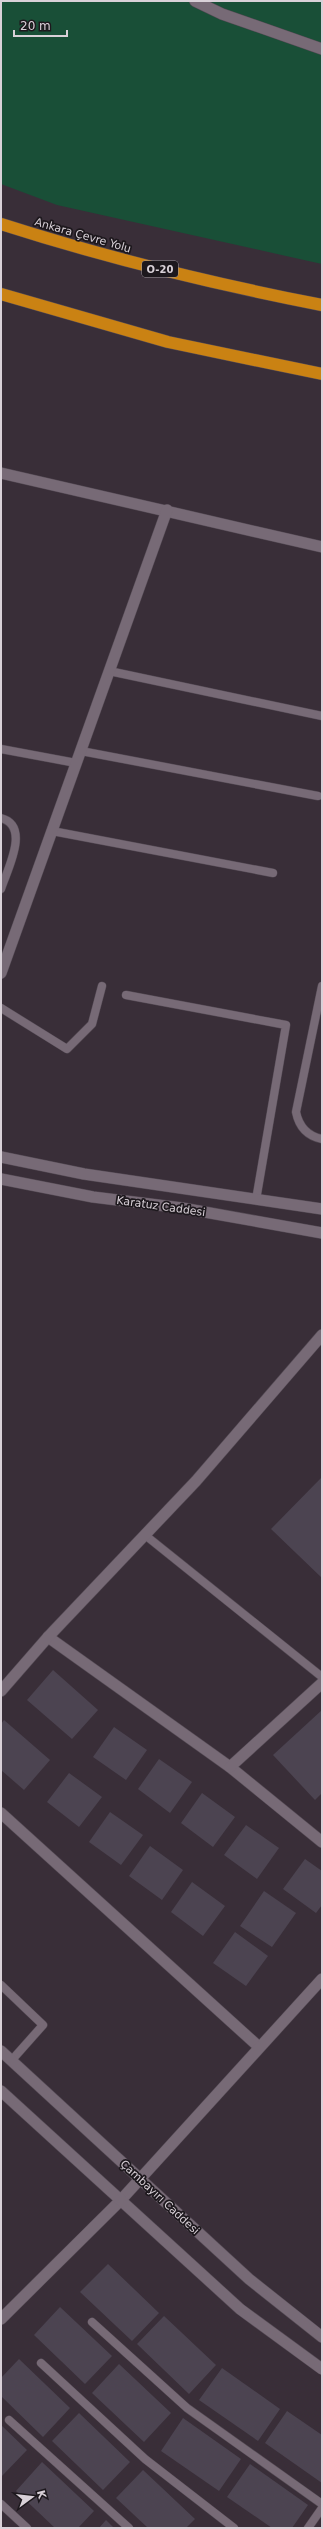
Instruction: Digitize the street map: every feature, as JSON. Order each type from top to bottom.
[{"type":"highway","name":"Ankara Çevre Yolu","points":[[1,224],[70,246],[186,276],[322,306]]},
{"type":"highway","points":[[1,294],[168,342],[322,374]]},
{"type":"street","points":[[195,1],[222,14],[322,49]]},
{"type":"street","points":[[1,473],[167,510],[322,547]]},
{"type":"street","points":[[2,968],[167,510]]},
{"type":"street","points":[[1,1157],[84,1174],[322,1209]]},
{"type":"street","name":"Karatuz Caddesi","points":[[1,1180],[93,1197],[182,1208],[322,1233]]},
{"type":"street","points":[[1,1691],[48,1638],[196,1481],[322,1335]]},
{"type":"street","points":[[48,1638],[230,1767],[322,1842]]},
{"type":"street","points":[[230,1767],[322,1683]]},
{"type":"street","points":[[1,1814],[259,2047]]},
{"type":"street","points":[[1,2319],[120,2201],[322,1979]]},
{"type":"street","name":"Çambayırı Caddesi","points":[[1,2051],[249,2279],[322,2338]]},
{"type":"street","points":[[1,2091],[240,2309],[322,2370]]},
{"type":"lane","points":[[109,671],[322,716]]},
{"type":"lane","points":[[1,749],[76,763]]},
{"type":"lane","points":[[81,751],[320,794]]},
{"type":"lane","points":[[1,818],[13,826],[17,837],[1,889]]},
{"type":"lane","points":[[52,831],[273,872]]},
{"type":"lane","points":[[1,1008],[67,1049],[92,1024],[102,986]]},
{"type":"lane","points":[[322,986],[296,1112],[303,1129],[309,1134],[322,1139]]},
{"type":"lane","points":[[126,995],[286,1025],[256,1200]]},
{"type":"lane","points":[[145,1535],[322,1677]]},
{"type":"lane","points":[[1,1985],[43,2025],[11,2061]]},
{"type":"lane","points":[[92,2322],[187,2408],[322,2504]]},
{"type":"lane","points":[[41,2363],[145,2459],[234,2528]]},
{"type":"lane","points":[[10,2420],[129,2528]]},
{"type":"lane","points":[[1,2504],[27,2528]]},
{"type":"lane","points":[[308,2528],[322,2508]]},
{"type":"green space","points":[[1,1],[322,1],[322,264],[57,205],[1,184]]},
{"type":"building","points":[[322,1477],[322,1578],[271,1529]]},
{"type":"building","points":[[53,1670],[98,1710],[72,1739],[27,1700]]},
{"type":"building","points":[[322,1710],[322,1793],[315,1800],[273,1755]]},
{"type":"building","points":[[4,1720],[50,1760],[24,1790],[1,1770],[1,1724]]},
{"type":"building","points":[[114,1727],[147,1750],[126,1780],[93,1757]]},
{"type":"building","points":[[159,1759],[192,1782],[170,1813],[138,1789]]},
{"type":"building","points":[[69,1773],[102,1797],[79,1827],[47,1802]]},
{"type":"building","points":[[202,1793],[235,1817],[213,1847],[181,1823]]},
{"type":"building","points":[[110,1812],[143,1835],[121,1865],[89,1842]]},
{"type":"building","points":[[246,1825],[279,1848],[257,1879],[224,1855]]},
{"type":"building","points":[[150,1846],[183,1870],[162,1900],[129,1876]]},
{"type":"building","points":[[305,1859],[322,1871],[322,1905],[316,1913],[283,1889]]},
{"type":"building","points":[[192,1882],[225,1906],[203,1936],[171,1912]]},
{"type":"building","points":[[264,1891],[296,1913],[272,1947],[240,1926]]},
{"type":"building","points":[[235,1932],[268,1956],[246,1986],[213,1963]]},
{"type":"building","points":[[108,2264],[159,2313],[132,2341],[80,2292]]},
{"type":"building","points":[[60,2307],[112,2356],[85,2384],[34,2335]]},
{"type":"building","points":[[164,2316],[216,2365],[189,2394],[137,2344]]},
{"type":"building","points":[[19,2359],[70,2408],[43,2437],[1,2396],[1,2378]]},
{"type":"building","points":[[119,2364],[171,2413],[144,2442],[92,2393]]},
{"type":"building","points":[[222,2368],[280,2409],[258,2441],[199,2400]]},
{"type":"building","points":[[287,2411],[322,2435],[322,2483],[265,2443]]},
{"type":"building","points":[[79,2413],[130,2462],[103,2490],[52,2441]]},
{"type":"building","points":[[183,2418],[241,2459],[219,2491],[161,2451]]},
{"type":"building","points":[[1,2425],[27,2450],[1,2477]]},
{"type":"building","points":[[42,2462],[94,2511],[78,2528],[55,2528],[16,2491]]},
{"type":"building","points":[[250,2464],[308,2505],[292,2528],[272,2528],[227,2497]]},
{"type":"building","points":[[143,2470],[195,2519],[186,2528],[148,2528],[116,2498]]},
{"type":"building","points":[[106,2520],[114,2528],[99,2528]]}]
